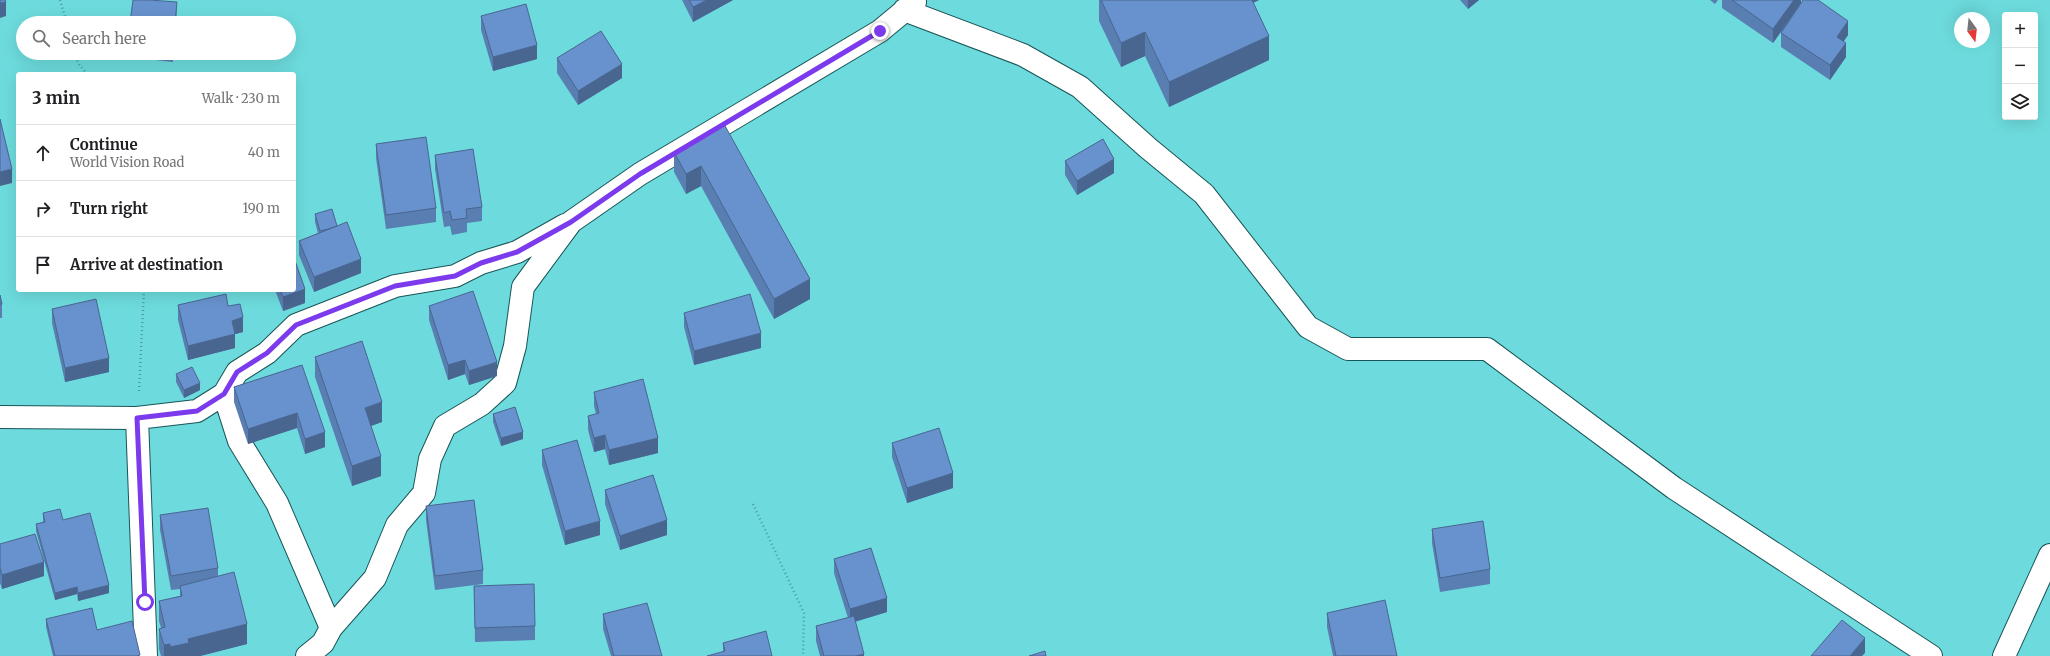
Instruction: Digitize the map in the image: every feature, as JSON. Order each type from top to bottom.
[{"type":"street","points":[[0,417],[137,418],[197,411],[224,394],[237,372],[267,353],[296,325],[395,286],[455,276],[481,263],[517,252],[571,222],[640,174],[880,31],[911,5],[1023,55],[1080,87],[1148,148],[1204,194],[1308,327],[1348,349],[1488,349],[1674,488],[1931,656]]},
{"type":"street","points":[[307,656],[323,643],[331,628],[375,578],[398,525],[424,493],[430,459],[445,426],[482,404],[505,383],[515,346],[523,287],[571,222]]},
{"type":"street","points":[[224,394],[239,440],[277,503],[331,628]]},
{"type":"street","points":[[137,418],[146,656]]},
{"type":"street","points":[[2004,656],[2050,555]]},
{"type":"path","points":[[60,0],[65,16]]},
{"type":"path","points":[[77,60],[85,72]]},
{"type":"path","points":[[137,418],[144,292]]},
{"type":"path","points":[[753,504],[804,613],[803,656]]},
{"type":"building","points":[[0,0],[5,0],[6,2],[0,3]]},
{"type":"building","points":[[133,0],[177,2],[176,16],[131,16]]},
{"type":"building","points":[[689,0],[707,0],[693,7]]},
{"type":"building","points":[[1101,0],[1252,0],[1269,36],[1169,82],[1145,32],[1121,43]]},
{"type":"building","points":[[1732,0],[1794,0],[1773,29]]},
{"type":"building","points":[[1803,0],[1818,0],[1848,21],[1837,37],[1846,43],[1830,65],[1781,33]]},
{"type":"building","points":[[526,4],[537,45],[493,57],[481,16]]},
{"type":"building","points":[[601,31],[622,64],[578,91],[557,58]]},
{"type":"building","points":[[0,119],[12,169],[0,172]]},
{"type":"building","points":[[724,124],[810,279],[774,299],[701,166],[686,174],[674,152]]},
{"type":"building","points":[[426,137],[436,208],[386,215],[376,144]]},
{"type":"building","points":[[1103,139],[1114,159],[1077,181],[1065,161]]},
{"type":"building","points":[[473,149],[482,207],[466,209],[467,218],[452,220],[450,211],[444,213],[435,155]]},
{"type":"building","points":[[332,209],[337,226],[320,231],[315,214]]},
{"type":"building","points":[[347,222],[361,259],[314,277],[299,241]]},
{"type":"building","points":[[296,264],[305,289],[283,297],[281,292],[296,292]]},
{"type":"building","points":[[473,291],[497,362],[469,371],[465,360],[448,365],[429,306]]},
{"type":"building","points":[[226,294],[228,306],[240,304],[243,317],[232,321],[235,334],[188,346],[178,305]]},
{"type":"building","points":[[750,294],[761,333],[694,351],[684,313]]},
{"type":"building","points":[[96,299],[109,358],[65,368],[52,309]]},
{"type":"building","points":[[362,341],[382,402],[365,408],[381,456],[352,466],[315,357]]},
{"type":"building","points":[[302,365],[325,432],[305,439],[297,413],[248,429],[234,387]]},
{"type":"building","points":[[192,367],[200,383],[184,390],[176,374]]},
{"type":"building","points":[[643,379],[658,438],[609,450],[605,435],[594,438],[588,416],[599,413],[594,392]]},
{"type":"building","points":[[515,407],[523,432],[501,438],[493,414]]},
{"type":"building","points":[[939,428],[953,473],[907,488],[892,443]]},
{"type":"building","points":[[577,440],[600,521],[565,531],[542,450]]},
{"type":"building","points":[[653,475],[667,520],[620,536],[605,490]]},
{"type":"building","points":[[474,500],[483,570],[435,576],[426,506]]},
{"type":"building","points":[[208,508],[218,568],[171,576],[160,515]]},
{"type":"building","points":[[60,509],[63,520],[90,513],[109,585],[78,593],[77,587],[55,593],[36,524],[45,522],[43,513]]},
{"type":"building","points":[[1483,521],[1490,569],[1440,578],[1432,529]]},
{"type":"building","points":[[35,534],[44,562],[2,575],[0,568],[0,544]]},
{"type":"building","points":[[871,548],[887,598],[850,609],[834,559]]},
{"type":"building","points":[[234,572],[247,624],[188,639],[189,643],[170,647],[170,644],[164,645],[159,629],[165,627],[159,601],[182,596],[180,586]]},
{"type":"building","points":[[534,584],[535,626],[475,628],[474,586]]},
{"type":"building","points":[[1385,600],[1397,656],[1336,656],[1327,613]]},
{"type":"building","points":[[647,603],[662,656],[614,656],[603,614]]},
{"type":"building","points":[[92,608],[97,630],[132,621],[140,655],[55,656],[46,619]]},
{"type":"building","points":[[854,616],[864,654],[855,656],[824,656],[816,626]]},
{"type":"building","points":[[1842,620],[1865,638],[1850,656],[1811,656]]},
{"type":"building","points":[[766,631],[772,656],[707,656],[725,651],[723,643]]},
{"type":"building","points":[[1045,651],[1046,656],[1029,656]]},
{"type":"route","points":[[145,602],[137,418],[197,411],[224,394],[237,372],[267,353],[296,325],[395,286],[455,276],[481,263],[517,252],[571,222],[640,174],[880,31]]}]
